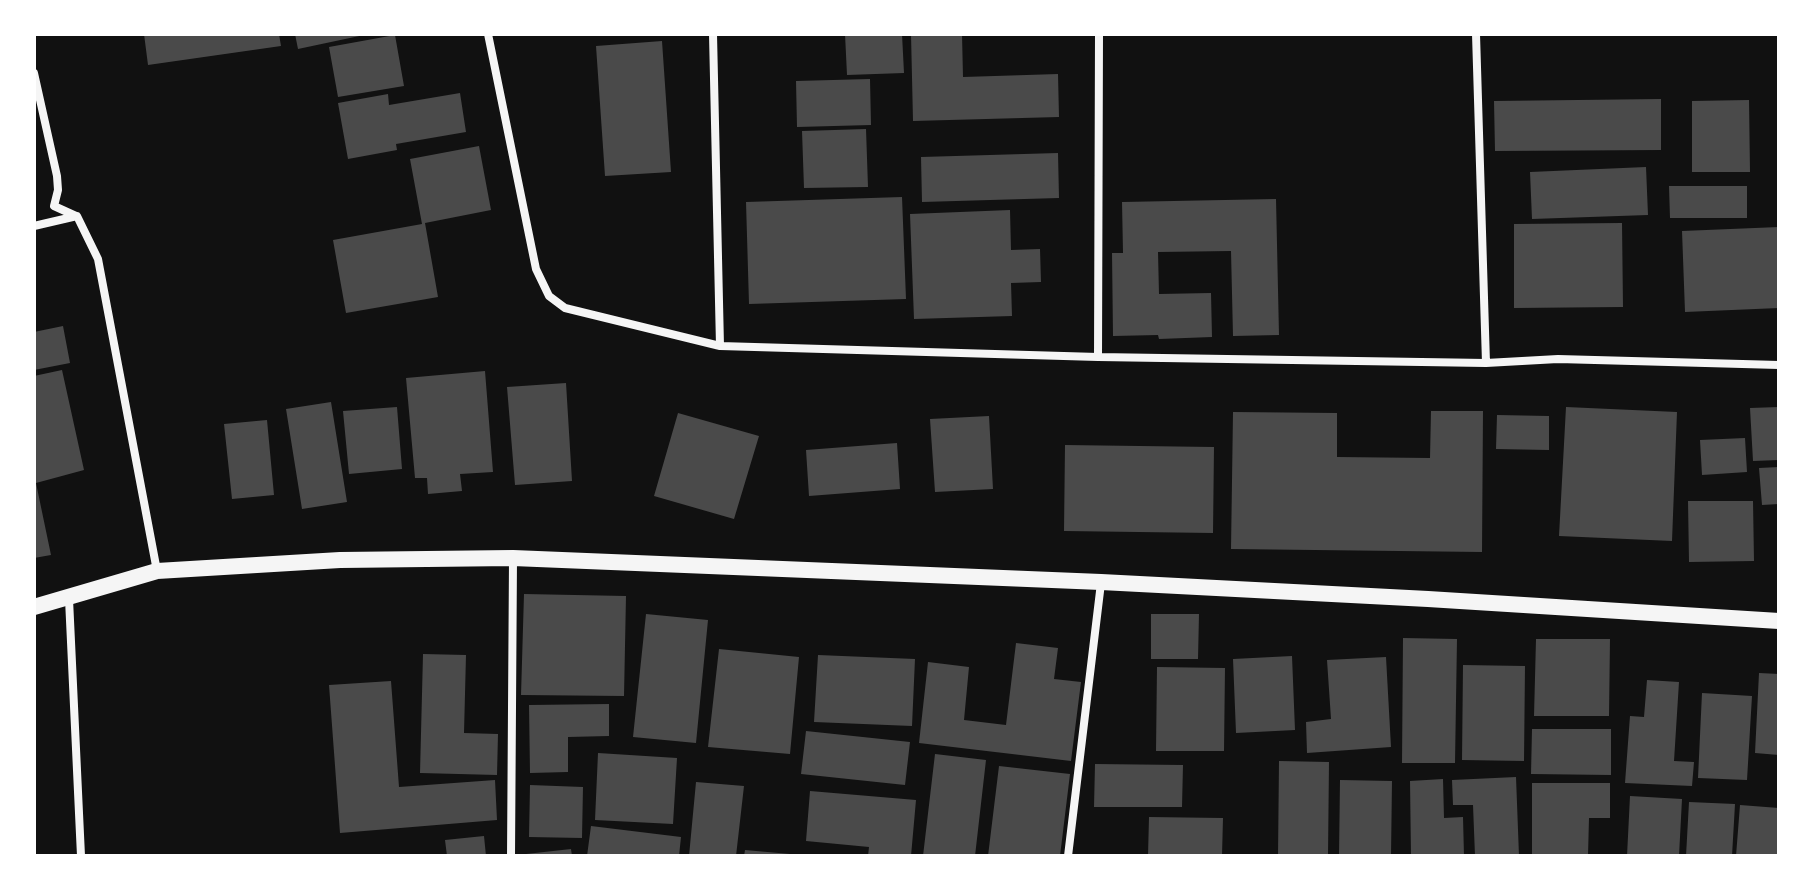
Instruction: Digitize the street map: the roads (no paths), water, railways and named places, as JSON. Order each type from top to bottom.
[{"type":"main road","points":[[34,607],[157,571],[340,560],[513,558],[1101,582],[1779,621]]},
{"type":"street","points":[[488,34],[536,269],[549,296],[565,308],[720,346],[1098,357],[1486,363],[1558,359],[1779,365]]},
{"type":"street","points":[[713,34],[720,346]]},
{"type":"street","points":[[1098,357],[1099,34]]},
{"type":"street","points":[[1476,34],[1486,363]]},
{"type":"street","points":[[34,73],[57,176],[54,206],[77,216],[98,259],[157,571]]},
{"type":"street","points":[[34,226],[77,216]]},
{"type":"street","points":[[511,856],[513,558]]},
{"type":"street","points":[[1068,856],[1101,582]]},
{"type":"street","points":[[69,599],[81,856]]}]
